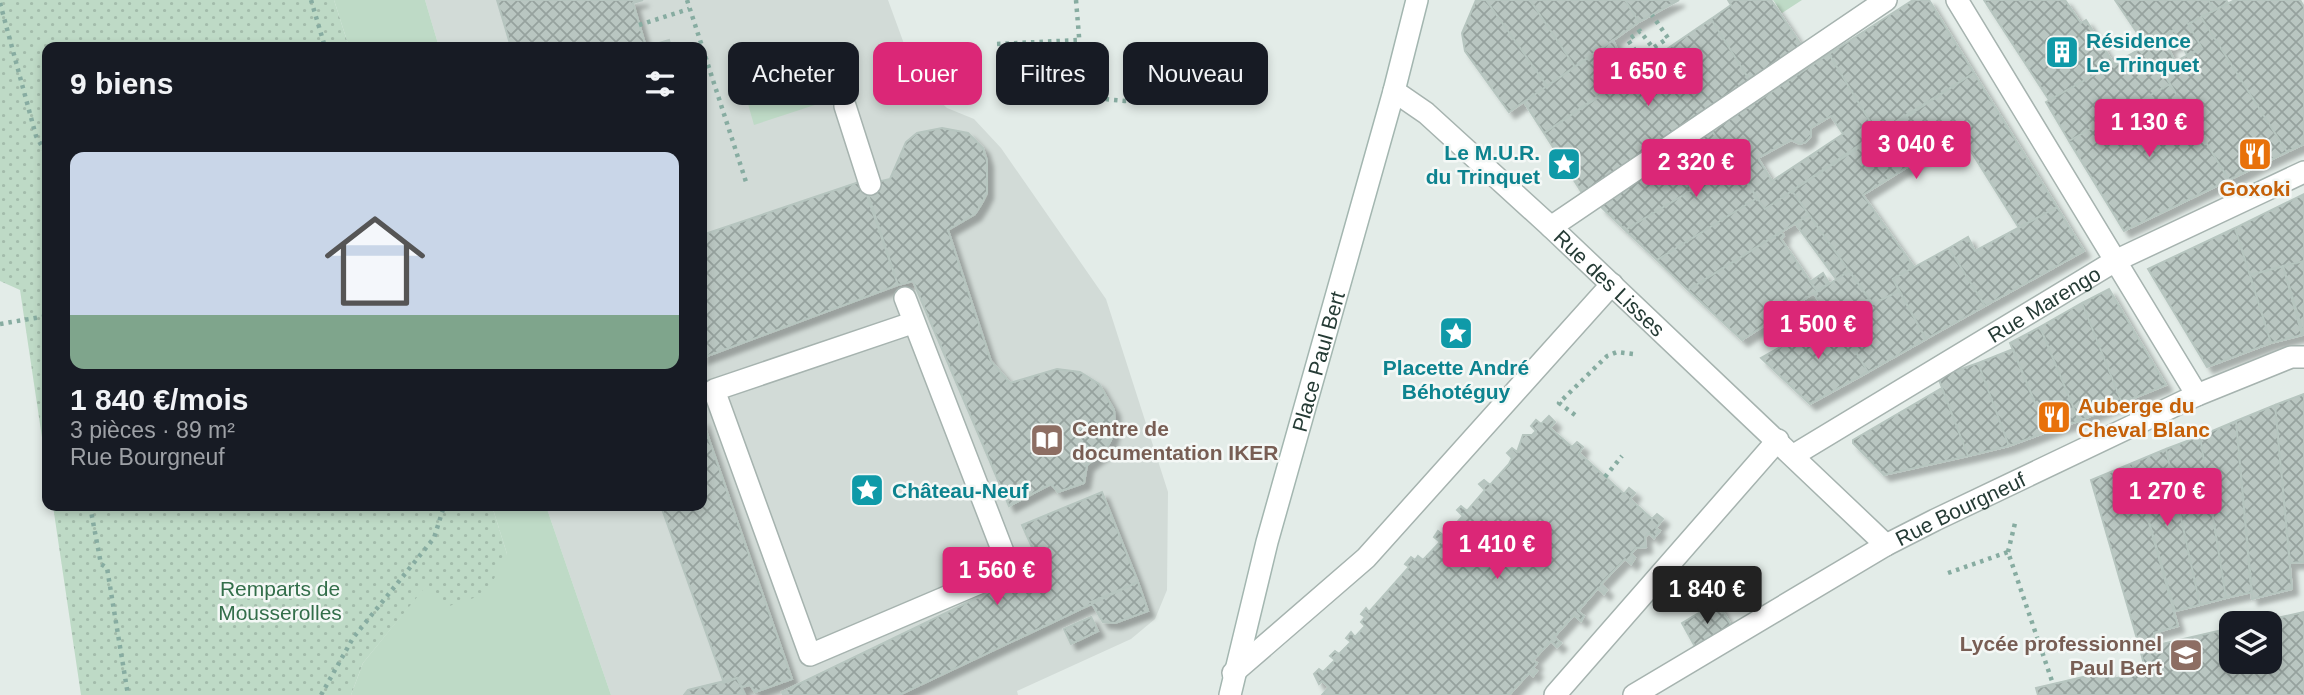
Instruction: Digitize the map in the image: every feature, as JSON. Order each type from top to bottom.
[{"type":"street","points":[[1394,91],[1416,0]]},
{"type":"street","points":[[1551,227],[1886,0]]},
{"type":"street","points":[[1958,0],[2197,395]]},
{"type":"street","name":"Rue des Lisses","points":[[1394,91],[1426,113],[1551,227],[1886,545]]},
{"type":"street","name":"Place Paul Bert","points":[[1230,695],[1233,673],[1267,542],[1394,91]]},
{"type":"street","points":[[845,106],[870,184]]},
{"type":"street","name":"Rue Marengo","points":[[1555,695],[1786,448],[2115,261],[2304,172]]},
{"type":"street","points":[[1233,673],[1366,558],[1612,284]]},
{"type":"street","points":[[905,299],[912,323],[1010,570],[810,655],[714,390],[912,323]]},
{"type":"street","name":"Rue Bourgneuf","points":[[1633,695],[1886,545],[2197,395],[2291,358],[2304,357]]},
{"type":"path","points":[[311,0],[324,42]]},
{"type":"path","points":[[687,0],[701,42]]},
{"type":"path","points":[[1076,0],[1084,97],[1123,101]]},
{"type":"path","points":[[0,3],[36,135],[42,146]]},
{"type":"path","points":[[639,25],[690,9]]},
{"type":"path","points":[[1645,65],[1629,40],[1640,31],[1653,48],[1668,38],[1652,15]]},
{"type":"path","points":[[1038,42],[1079,40]]},
{"type":"path","points":[[707,61],[747,185]]},
{"type":"path","points":[[0,324],[42,317]]},
{"type":"path","points":[[1575,415],[1559,403],[1607,356],[1631,353],[1640,360]]},
{"type":"path","points":[[1605,477],[1622,456]]},
{"type":"path","points":[[91,511],[101,564],[107,569],[128,695]]},
{"type":"path","points":[[321,695],[353,638],[434,538],[442,511]]},
{"type":"path","points":[[1948,573],[2008,552],[2053,684]]},
{"type":"shaded area","points":[[425,0],[888,0],[903,42],[873,42],[873,105],[944,105],[974,119],[1001,148],[1106,299],[1168,492],[1167,590],[1155,619],[1131,639],[1017,691],[1018,695],[611,695],[548,511],[707,511],[707,42],[438,42]]},
{"type":"green space","points":[[0,0],[334,0],[347,42],[42,42],[42,437],[20,290],[0,281]]},
{"type":"green space","points":[[334,0],[425,0],[438,42],[347,42]]},
{"type":"green space","points":[[1773,0],[1802,0],[1782,13]]},
{"type":"green space","points":[[748,105],[815,105],[754,125]]},
{"type":"green space","name":"Remparts de Mousserolles","points":[[54,511],[494,511],[507,554],[486,594],[443,608],[427,585],[363,663],[351,695],[81,695]]},
{"type":"green space","points":[[494,511],[548,511],[611,695],[351,695],[363,663],[427,584],[507,554]]},
{"type":"building","points":[[497,0],[643,0],[633,3],[645,42],[510,42]]},
{"type":"building","points":[[1476,0],[1486,0],[1547,86],[1509,112],[1465,51],[1462,33]]},
{"type":"building","points":[[1486,0],[1530,0],[1575,67],[1547,86]]},
{"type":"building","points":[[1530,0],[1625,0],[1639,22],[1575,67]]},
{"type":"building","points":[[1625,0],[1679,0],[1639,22]]},
{"type":"building","points":[[1728,0],[1771,0],[1804,49],[1752,84],[1711,19],[1731,5]]},
{"type":"building","points":[[1913,0],[1929,0],[1974,73],[1877,133],[1829,54]]},
{"type":"building","name":"Résidence Le Trinquet","points":[[1984,0],[2065,0],[2081,23],[2086,20],[2114,64],[2049,100]]},
{"type":"building","points":[[2115,0],[2208,0],[2215,10],[2188,24],[2202,48],[2187,55],[2174,30],[2146,46]]},
{"type":"building","points":[[2208,0],[2226,0],[2228,3],[2215,10]]},
{"type":"building","points":[[2235,0],[2300,0],[2304,7],[2304,144],[2287,152],[2201,17]]},
{"type":"building","points":[[2201,17],[2287,152],[2229,180],[2161,69],[2202,48],[2188,24]]},
{"type":"building","points":[[1711,19],[1752,84],[1584,196],[1544,133]]},
{"type":"building","points":[[2174,30],[2180,42],[2168,47],[2175,62],[2161,69],[2170,84],[2069,141],[2046,102]]},
{"type":"building","points":[[1613,40],[1629,77],[1544,133],[1524,102]]},
{"type":"building","points":[[1829,54],[1877,133],[1765,209],[1712,131]],"holes":[[[1831,116],[1843,134],[1772,181],[1758,158],[1791,140],[1800,144],[1806,142],[1811,136],[1811,128]]]},
{"type":"building","points":[[1974,73],[2057,207],[2019,228],[1960,134],[1863,195],[1914,267],[1893,279],[1899,291],[1873,304],[1792,191]]},
{"type":"building","points":[[2170,84],[2229,180],[2124,231],[2069,141]]},
{"type":"building","points":[[942,128],[968,133],[983,148],[987,161],[987,193],[982,203],[975,214],[948,230],[991,361],[1010,383],[1057,369],[1080,372],[1099,384],[1114,410],[1115,425],[1111,440],[1104,452],[1087,465],[1084,483],[1058,492],[1051,484],[1009,506],[913,281],[898,285],[865,185],[890,179],[906,142],[917,133]]},
{"type":"building","points":[[1712,131],[1757,198],[1657,260],[1625,230],[1692,190],[1671,158]]},
{"type":"building","points":[[1671,158],[1692,190],[1625,230],[1600,206]]},
{"type":"building","points":[[862,181],[898,285],[707,356],[707,233]]},
{"type":"building","points":[[1792,191],[1809,215],[1688,290],[1657,260],[1757,198],[1765,209]]},
{"type":"building","points":[[2304,194],[2304,261],[2250,275],[2235,228]]},
{"type":"building","points":[[2057,207],[2084,251],[1985,306],[1949,248],[1968,237],[1975,251]]},
{"type":"building","points":[[1809,215],[1849,271],[1836,279],[1795,223]]},
{"type":"building","points":[[2235,228],[2271,343],[2207,367],[2148,269]]},
{"type":"building","points":[[1782,231],[1784,236],[1781,239],[1817,291],[1742,340],[1688,290]]},
{"type":"building","points":[[1949,248],[1985,306],[1926,339],[1893,279]]},
{"type":"building","points":[[2304,261],[2304,335],[2283,266]]},
{"type":"building","points":[[2283,266],[2302,335],[2271,343],[2250,275]]},
{"type":"building","points":[[1849,271],[1869,299],[1832,318],[1814,294]]},
{"type":"building","points":[[1823,273],[1829,283],[1817,291],[1810,282]]},
{"type":"building","points":[[2109,289],[2166,385],[2122,403],[2082,303]]},
{"type":"building","points":[[1899,291],[1926,339],[1868,372],[1849,341],[1864,332],[1852,308],[1869,299],[1873,304]]},
{"type":"building","points":[[2082,303],[2122,403],[2079,421],[2040,327]]},
{"type":"building","points":[[1835,316],[1868,372],[1810,404],[1761,358]]},
{"type":"building","points":[[2040,327],[2079,421],[2047,432],[2010,343]]},
{"type":"building","points":[[2013,349],[2047,432],[2009,446],[1978,363]]},
{"type":"building","points":[[1978,363],[2009,446],[1968,456],[1938,377]]},
{"type":"building","points":[[1942,388],[1968,456],[1884,475],[1853,443],[1853,440]]},
{"type":"building","points":[[2304,394],[2304,562],[2290,563],[2275,405]]},
{"type":"building","points":[[2275,405],[2292,589],[2252,599],[2236,421]]},
{"type":"building","points":[[1549,416],[1555,422],[1550,428],[1572,447],[1577,442],[1583,447],[1579,453],[1624,494],[1629,488],[1635,493],[1630,499],[1652,519],[1657,514],[1663,519],[1656,528],[1660,531],[1654,538],[1649,533],[1645,537],[1646,547],[1636,548],[1631,554],[1635,558],[1631,564],[1625,559],[1601,584],[1607,590],[1604,594],[1598,588],[1578,611],[1584,616],[1581,621],[1574,615],[1554,637],[1561,643],[1557,647],[1551,641],[1533,660],[1537,663],[1533,668],[1537,671],[1533,676],[1529,673],[1509,695],[1322,695],[1329,687],[1322,681],[1319,684],[1314,674],[1319,669],[1323,672],[1335,660],[1330,656],[1335,651],[1339,654],[1351,642],[1346,638],[1351,632],[1355,637],[1365,626],[1361,622],[1365,617],[1361,614],[1366,608],[1369,612],[1409,567],[1405,564],[1411,557],[1415,560],[1418,556],[1423,560],[1440,542],[1434,537],[1438,531],[1444,536],[1463,516],[1457,510],[1461,506],[1467,511],[1485,490],[1479,484],[1484,480],[1490,485],[1509,464],[1512,458],[1507,453],[1512,448],[1517,452],[1523,435],[1532,435],[1536,431],[1531,426],[1536,420],[1541,424]]},
{"type":"building","points":[[2236,421],[2252,592],[2226,598],[2200,436]]},
{"type":"building","points":[[707,433],[792,679],[755,692],[750,685],[742,687],[737,678],[724,683],[663,511],[707,511]]},
{"type":"building","points":[[2200,436],[2226,598],[2200,605],[2166,449]]},
{"type":"building","points":[[2166,449],[2200,605],[2175,611],[2132,463]]},
{"type":"building","points":[[2132,463],[2178,626],[2154,633],[2157,645],[2140,649],[2091,480]]},
{"type":"building","points":[[1102,492],[1138,582],[899,695],[783,695],[782,692],[1041,567],[1022,525]]},
{"type":"building","points":[[1138,582],[1148,611],[1115,623],[1103,622],[1091,602]]},
{"type":"building","points":[[1717,602],[1733,628],[1697,650],[1682,623]]},
{"type":"building","name":"Lycée professionnel Paul Bert","points":[[2304,612],[2304,695],[2038,695],[2036,688],[2109,671],[2112,679],[2146,672],[2140,649],[2219,631],[2219,674],[2282,674],[2282,617]]},
{"type":"building","points":[[1091,617],[1098,631],[1071,644],[1064,629]]},
{"type":"building","points":[[737,678],[745,695],[684,695],[688,690]]},
{"type":"place","name":"Résidence Le Trinquet","points":[[2062,52]]},
{"type":"place","name":"Goxoki","points":[[2255,154]]},
{"type":"place","name":"Le M.U.R. du Trinquet","points":[[1564,164]]},
{"type":"place","name":"Placette André Béhotéguy","points":[[1456,333]]},
{"type":"place","name":"Auberge du Cheval Blanc","points":[[2054,417]]},
{"type":"place","name":"Centre de documentation IKER","points":[[1047,440]]},
{"type":"place","name":"Château-Neuf","points":[[867,490]]},
{"type":"place","name":"Lycée professionnel Paul Bert","points":[[2186,655]]}]
